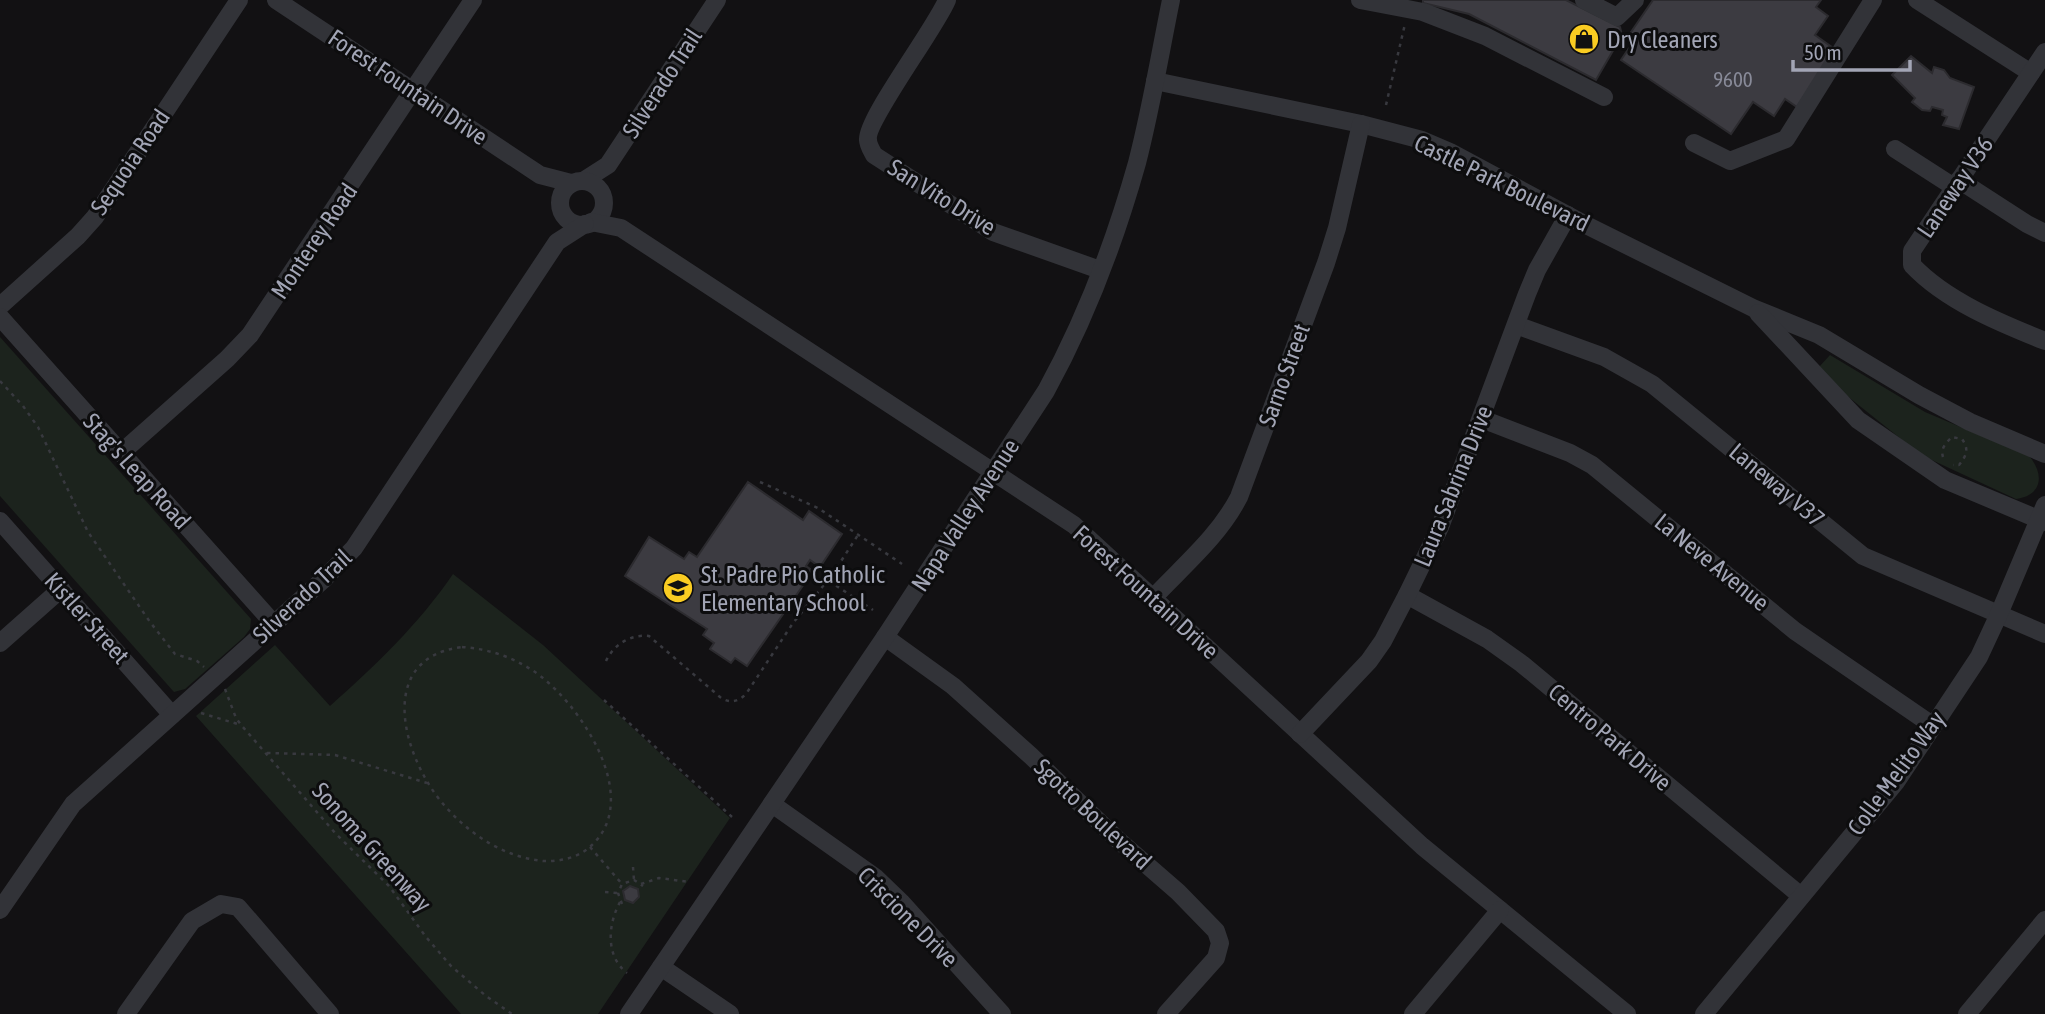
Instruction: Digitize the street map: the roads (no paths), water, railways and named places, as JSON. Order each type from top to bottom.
[{"type":"street","name":"Sequoia Road","points":[[0,306],[78,236],[95,217],[239,0]]},
{"type":"street","name":"Forest Fountain Drive","points":[[276,0],[540,175],[577,182]]},
{"type":"street","name":"Monterey Road","points":[[121,453],[227,359],[250,335],[473,0]]},
{"type":"street","name":"Silverado Trail","points":[[603,199],[608,165],[717,0]]},
{"type":"street","name":"San Vito Drive","points":[[947,0],[935,25],[872,121],[867,140],[874,155],[993,232],[1100,270]]},
{"type":"street","name":"Napa Valley Avenue","points":[[629,1014],[885,637],[1061,364],[1100,270],[1137,161],[1171,0]]},
{"type":"street","points":[[1360,0],[1423,12],[1485,36],[1604,97]]},
{"type":"street","points":[[1584,0],[1617,16],[1635,0]]},
{"type":"street","points":[[1694,143],[1730,161],[1786,139],[1873,0]]},
{"type":"street","points":[[1917,0],[2031,73]]},
{"type":"street","name":"Laneway V36","points":[[2045,52],[1912,251],[1912,265],[1921,274],[1981,314],[2045,341]]},
{"type":"street","name":"Castle Park Boulevard","points":[[1155,81],[1361,124],[1422,140],[1753,308],[1819,335],[1969,422],[2045,454]]},
{"type":"street","name":"Sarno Street","points":[[1154,597],[1217,531],[1230,515],[1239,497],[1330,251],[1361,124]]},
{"type":"street","points":[[1895,149],[2045,233]]},
{"type":"street","name":"Silverado Trail","points":[[577,182],[608,165]]},
{"type":"street","name":"Forest Fountain Drive","points":[[540,175],[561,207]]},
{"type":"street","points":[[577,182],[596,185],[603,199],[601,214],[588,223],[571,221],[561,207],[564,191],[577,182]]},
{"type":"street","name":"Forest Fountain Drive","points":[[603,199],[621,228]]},
{"type":"street","name":"Silverado Trail","points":[[557,242],[561,207]]},
{"type":"street","name":"Laura Sabrina Drive","points":[[1300,734],[1369,661],[1383,641],[1407,595],[1440,527],[1537,270],[1569,215]]},
{"type":"street","name":"Forest Fountain Drive","points":[[588,223],[621,228],[1074,525],[1422,846],[1627,1014]]},
{"type":"street","name":"Silverado Trail","points":[[0,910],[73,804],[274,624],[354,548],[557,242],[588,223]]},
{"type":"street","name":"Castle Park Boulevard","points":[[1753,308],[1858,420],[1945,480],[2043,516]]},
{"type":"street","name":"Stag's Leap Road","points":[[0,317],[274,624]]},
{"type":"street","name":"Laneway V37","points":[[1516,325],[1604,357],[1652,384],[1863,556],[2045,634]]},
{"type":"street","name":"La Neve Avenue","points":[[1482,419],[1570,453],[1592,466],[1795,631],[1932,725]]},
{"type":"street","name":"Colle Melito Way","points":[[1704,1014],[1896,782],[1979,657],[2043,516]]},
{"type":"street","name":"Kistler Street","points":[[0,521],[173,715]]},
{"type":"street","points":[[0,643],[61,589]]},
{"type":"street","name":"Centro Park Drive","points":[[1407,595],[1487,639],[1522,664],[1801,896]]},
{"type":"street","name":"Sgotto Boulevard","points":[[885,637],[953,685],[1117,839],[1178,892],[1216,931],[1220,943],[1216,958],[1166,1014]]},
{"type":"street","name":"Criscione Drive","points":[[772,804],[875,877],[902,903],[1002,1014]]},
{"type":"street","points":[[126,1014],[192,921],[221,904],[238,907],[330,1014]]},
{"type":"street","points":[[1413,1014],[1500,910]]},
{"type":"street","points":[[1967,1014],[2045,920]]},
{"type":"street","points":[[661,967],[730,1014]]},
{"type":"place","name":"Dry Cleaners","points":[[1584,39]]},
{"type":"place","name":"St. Padre Pio Catholic Elementary School","points":[[678,588]]}]
